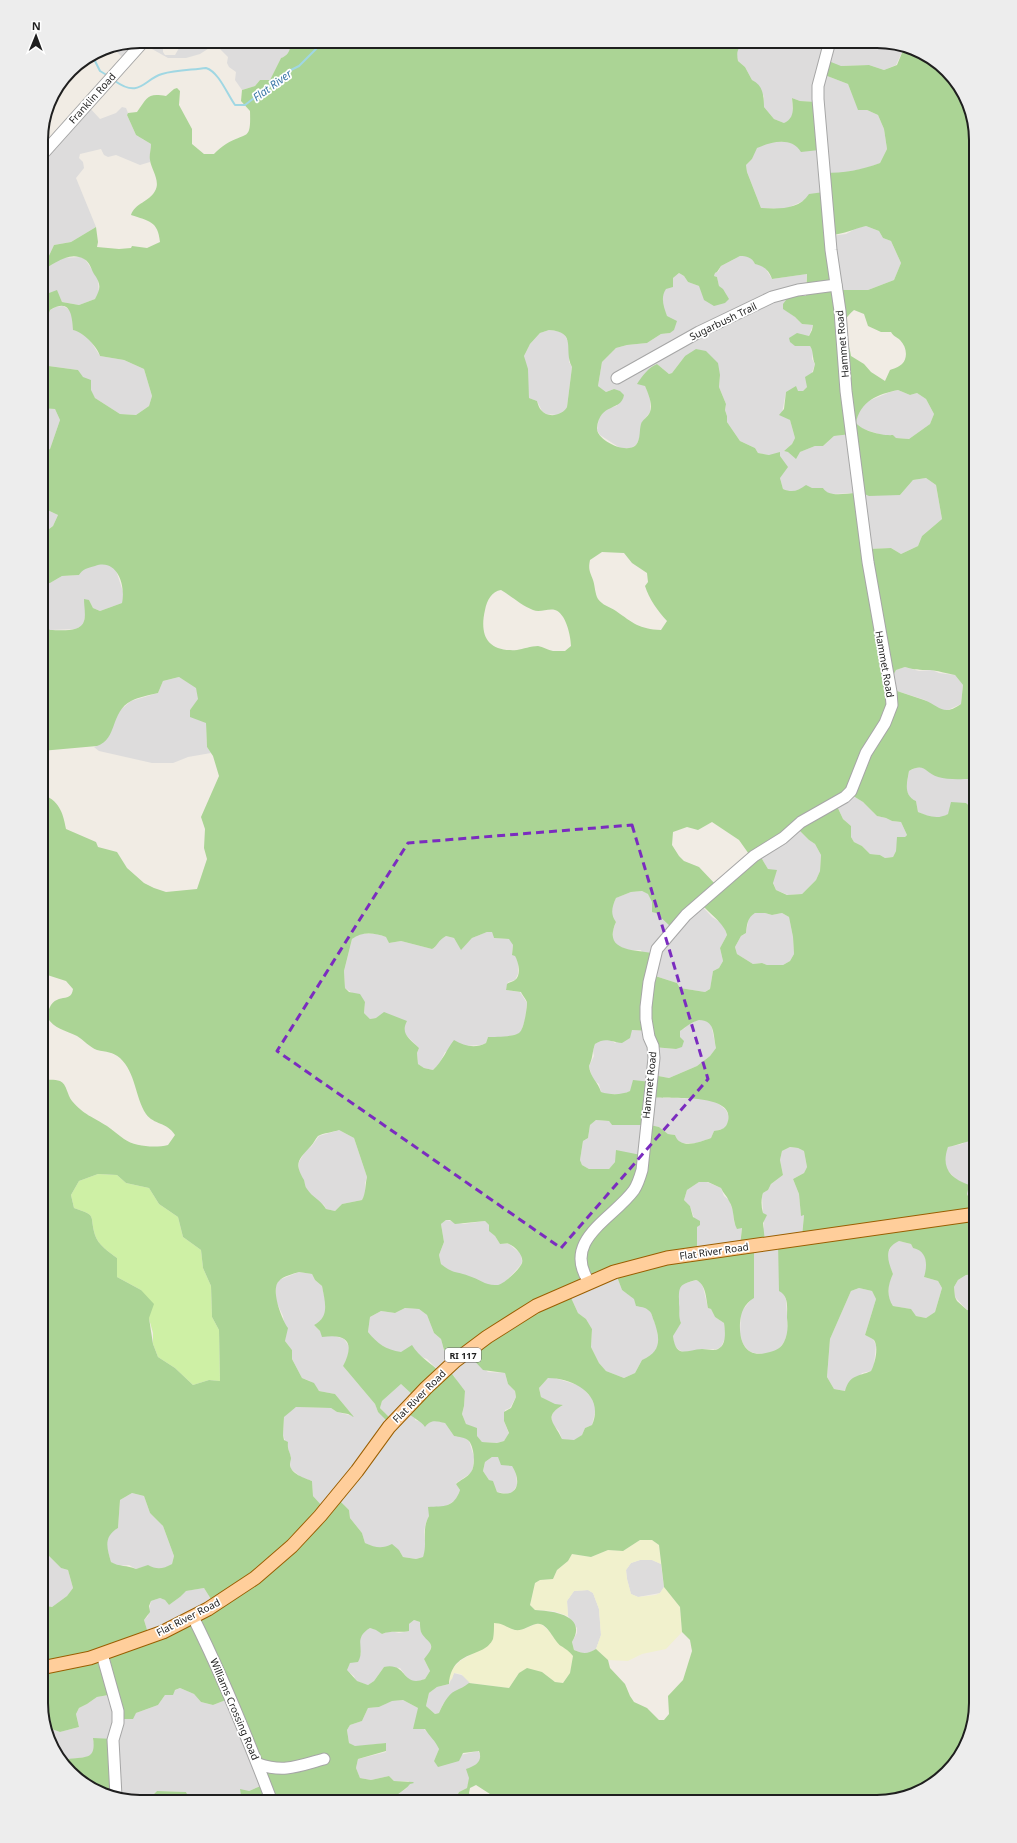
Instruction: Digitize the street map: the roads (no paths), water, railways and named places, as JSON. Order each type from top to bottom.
[{"type":"main road","name":"Flat River Road","points":[[48,1667],[102,1654],[156,1634],[193,1617],[255,1578],[304,1535],[338,1495],[389,1427],[426,1388],[455,1362],[487,1337],[536,1306],[589,1282],[636,1265],[667,1258],[969,1215]]},
{"type":"street","name":"Franklin Road","points":[[48,148],[138,48]]},
{"type":"street","name":"Hammet Road","points":[[589,1282],[581,1264],[581,1251],[584,1244],[594,1230],[622,1204],[634,1190],[642,1170],[644,1140],[654,1058],[653,1046],[649,1037],[646,1019],[646,1007],[649,982],[657,948],[686,915],[754,856],[783,838],[801,822],[845,797],[852,791],[866,753],[885,723],[892,705],[868,562],[846,391],[840,311],[831,250],[818,99],[818,86],[828,48]]},
{"type":"street","name":"Sugarbush Trail","points":[[617,378],[699,332],[772,297],[798,290],[836,285]]},
{"type":"street","name":"Williams Crossing Road","points":[[193,1617],[222,1675],[269,1795]]},
{"type":"street","points":[[102,1654],[118,1711],[118,1723],[113,1740],[116,1791]]},
{"type":"street","points":[[258,1764],[270,1768],[285,1770],[324,1759]]},
{"type":"waterway","name":"Flat River","points":[[115,81],[123,86],[136,88],[162,74],[206,68],[211,70],[219,79],[235,105],[245,105],[289,71],[299,66],[317,48]]},
{"type":"waterway","name":"Flat River","points":[[94,60],[100,71],[105,74]]}]
